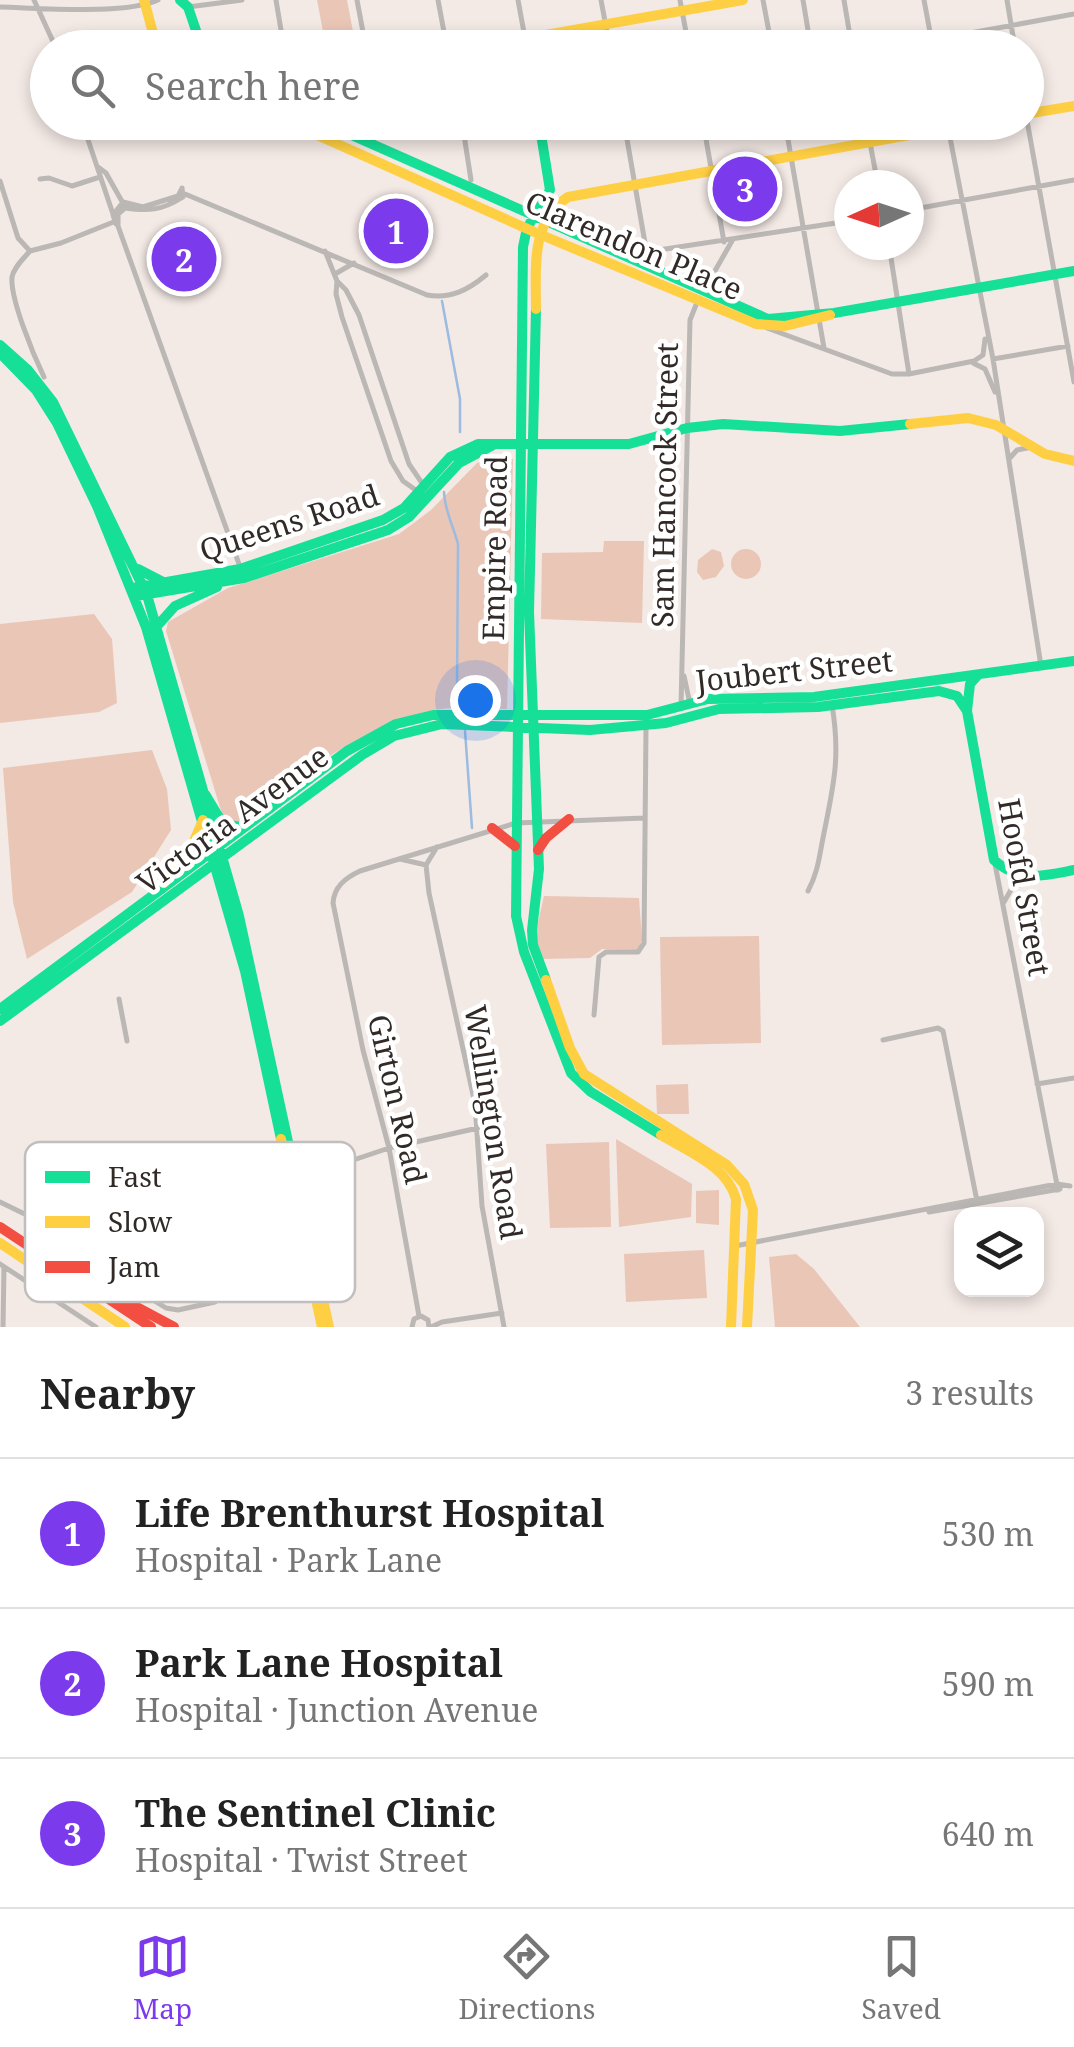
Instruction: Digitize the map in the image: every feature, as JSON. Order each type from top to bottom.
[{"type":"main road","points":[[578,30],[681,5],[744,0]]},
{"type":"main road","points":[[145,3],[152,30]]},
{"type":"main road","points":[[190,3],[197,30]]},
{"type":"main road","points":[[1044,112],[1074,106]]},
{"type":"main road","name":"Clarendon Place","points":[[329,140],[539,234],[768,319],[820,316]]},
{"type":"main road","name":"Clarendon Place","points":[[363,140],[540,217],[765,327]]},
{"type":"main road","points":[[540,217],[550,183],[542,140]]},
{"type":"main road","points":[[540,217],[568,197],[880,140]]},
{"type":"main road","points":[[550,183],[568,197]]},
{"type":"main road","name":"Empire Road","points":[[540,217],[527,228],[523,255],[538,850],[533,945],[574,1059],[596,1084],[736,1172],[751,1199],[746,1327]]},
{"type":"main road","name":"Empire Road","points":[[540,217],[527,444],[514,896],[522,942],[568,1069],[590,1092],[725,1176],[736,1200],[730,1327]]},
{"type":"main road","points":[[765,327],[1074,271]]},
{"type":"main road","points":[[0,349],[28,370],[52,402],[136,567],[202,820],[218,853]]},
{"type":"main road","points":[[0,349],[36,390],[57,423],[158,632],[244,939],[286,1142]]},
{"type":"main road","name":"Queens Road","points":[[140,592],[227,582],[390,517],[425,492],[458,452],[478,444],[630,444],[687,428],[740,423],[840,431],[968,418],[1003,428]]},
{"type":"main road","points":[[1003,428],[1055,458],[1074,461]]},
{"type":"main road","points":[[136,567],[168,584]]},
{"type":"main road","name":"Queens Road","points":[[140,592],[168,584],[242,574]]},
{"type":"main road","points":[[158,632],[164,614],[227,582]]},
{"type":"main road","name":"Joubert Street","points":[[518,714],[638,716],[708,698],[814,697],[1074,661]]},
{"type":"main road","points":[[967,711],[970,684],[978,675]]},
{"type":"main road","name":"Joubert Street","points":[[518,728],[646,725],[719,709],[832,706],[945,691],[960,699],[967,711]]},
{"type":"main road","name":"Hoofd Street","points":[[967,711],[994,860]]},
{"type":"main road","name":"Victoria Avenue","points":[[0,1022],[218,853],[243,827],[346,750],[396,724],[434,715],[518,714]]},
{"type":"main road","name":"Victoria Avenue","points":[[0,1009],[158,891],[394,736],[426,726],[459,722],[518,728]]},
{"type":"main road","points":[[205,794],[222,824],[243,827]]},
{"type":"main road","points":[[158,891],[192,846],[202,820]]},
{"type":"main road","points":[[538,850],[546,838],[569,820]]},
{"type":"main road","points":[[492,828],[516,847]]},
{"type":"main road","points":[[994,860],[1015,876],[1034,879],[1074,870]]},
{"type":"main road","points":[[0,1226],[25,1243]]},
{"type":"main road","points":[[0,1244],[25,1260]]},
{"type":"main road","points":[[88,1302],[125,1327]]},
{"type":"main road","points":[[114,1302],[151,1327]]},
{"type":"main road","points":[[129,1302],[174,1327]]},
{"type":"main road","points":[[321,1302],[326,1327]]},
{"type":"main road","points":[[321,1302],[326,1327]]},
{"type":"main road","points":[[97,1308],[116,1327]]},
{"type":"street","points":[[0,8],[36,4],[119,9],[158,0]]},
{"type":"street","points":[[190,3],[209,6],[242,0]]},
{"type":"street","points":[[276,0],[281,30]]},
{"type":"street","points":[[357,0],[363,30]]},
{"type":"street","points":[[438,0],[444,30]]},
{"type":"street","points":[[518,0],[524,30]]},
{"type":"street","points":[[601,0],[607,30]]},
{"type":"street","points":[[763,0],[769,30]]},
{"type":"street","points":[[803,0],[808,30]]},
{"type":"street","points":[[844,0],[849,30]]},
{"type":"street","points":[[924,0],[929,30]]},
{"type":"street","points":[[1006,0],[1012,30]]},
{"type":"street","points":[[36,4],[50,30]]},
{"type":"street","points":[[681,5],[686,30]]},
{"type":"street","points":[[194,20],[209,6]]},
{"type":"street","points":[[993,30],[1074,14]]},
{"type":"street","points":[[89,140],[242,574]]},
{"type":"street","points":[[464,140],[471,180]]},
{"type":"street","points":[[627,140],[644,242],[656,252],[834,223]]},
{"type":"street","points":[[706,140],[724,242]]},
{"type":"street","points":[[789,140],[824,348]]},
{"type":"street","points":[[950,140],[1000,404],[1041,666]]},
{"type":"street","points":[[1031,140],[1074,382]]},
{"type":"street","points":[[870,142],[875,170]]},
{"type":"street","points":[[98,166],[124,205],[140,211],[169,205],[184,194]]},
{"type":"street","points":[[40,179],[48,177],[72,186],[100,177]]},
{"type":"street","points":[[924,207],[1074,180]]},
{"type":"street","points":[[0,181],[3,201],[18,238],[30,251]]},
{"type":"street","points":[[124,205],[146,207],[178,196],[182,188],[184,194],[433,297],[460,293],[486,274]]},
{"type":"street","points":[[44,376],[31,350],[13,284],[16,267],[30,251],[115,221],[124,205]]},
{"type":"street","name":"Sam Hancock Street","points":[[686,706],[683,673],[690,320],[732,241]]},
{"type":"street","points":[[325,251],[359,316],[409,464],[425,492]]},
{"type":"street","points":[[891,260],[909,374]]},
{"type":"street","points":[[336,277],[354,264]]},
{"type":"street","points":[[336,277],[342,317],[391,461],[403,481],[425,492]]},
{"type":"street","points":[[969,362],[983,354],[985,326]]},
{"type":"street","name":"Clarendon Place","points":[[765,327],[884,373],[909,374],[969,362]]},
{"type":"street","points":[[992,358],[1068,346]]},
{"type":"street","points":[[969,362],[985,369],[1000,404]]},
{"type":"street","points":[[1009,460],[1016,450],[1032,447]]},
{"type":"street","points":[[808,891],[819,870],[835,790],[837,746],[832,706]]},
{"type":"street","points":[[594,1015],[598,957],[606,952],[638,952],[644,943],[646,725]]},
{"type":"street","points":[[391,860],[516,823],[644,818]]},
{"type":"street","points":[[391,860],[426,865],[439,845]]},
{"type":"street","name":"Girton Road","points":[[391,860],[351,875],[335,892],[333,903],[363,1050],[389,1148],[414,1321]]},
{"type":"street","name":"Hoofd Street","points":[[994,860],[1057,1187]]},
{"type":"street","name":"Wellington Road","points":[[426,865],[478,1128],[482,1206],[504,1327]]},
{"type":"street","points":[[1002,905],[1012,888],[1034,879]]},
{"type":"street","points":[[119,999],[127,1041]]},
{"type":"street","points":[[884,1040],[938,1028],[943,1031],[976,1201]]},
{"type":"street","points":[[1037,1084],[1074,1078]]},
{"type":"street","points":[[355,1159],[478,1128]]},
{"type":"street","points":[[735,1246],[1072,1185]]},
{"type":"street","points":[[920,1213],[967,1208],[1057,1187]]},
{"type":"street","points":[[0,1202],[25,1215]]},
{"type":"street","points":[[2,1266],[3,1327]]},
{"type":"street","points":[[2,1266],[25,1281]]},
{"type":"street","points":[[57,1302],[96,1327]]},
{"type":"street","points":[[156,1302],[178,1310],[215,1302]]},
{"type":"street","points":[[402,1327],[414,1321],[429,1325],[502,1314]]},
{"type":"shaded area","points":[[317,0],[347,0],[353,30],[323,30]]},
{"type":"shaded area","points":[[513,459],[507,709],[448,708],[403,719],[330,756],[243,821],[231,822],[223,817],[166,631],[168,622],[228,588],[399,534],[431,510],[477,463]]},
{"type":"shaded area","points":[[604,541],[644,541],[642,623],[541,619],[542,553],[603,552]]},
{"type":"shaded area","points":[[712,549],[721,552],[724,566],[716,577],[703,580],[697,572],[698,560]]},
{"type":"shaded area","points":[[746,549],[756,554],[761,564],[756,574],[746,579],[736,574],[731,564],[736,554]]},
{"type":"shaded area","points":[[94,614],[112,639],[117,703],[99,712],[0,723],[0,624]]},
{"type":"shaded area","points":[[152,750],[167,789],[171,830],[132,892],[27,959],[13,902],[3,768]]},
{"type":"shaded area","points":[[544,896],[639,898],[642,940],[638,950],[602,949],[590,958],[540,959],[536,931]]},
{"type":"shaded area","points":[[759,936],[761,1043],[662,1045],[660,937]]},
{"type":"shaded area","points":[[688,1084],[689,1114],[657,1114],[656,1085]]},
{"type":"shaded area","points":[[616,1139],[692,1184],[691,1217],[619,1227]]},
{"type":"shaded area","points":[[609,1142],[611,1227],[550,1228],[546,1144]]},
{"type":"shaded area","points":[[719,1190],[719,1225],[696,1223],[696,1191]]},
{"type":"shaded area","points":[[704,1250],[707,1298],[626,1302],[624,1254]]},
{"type":"shaded area","points":[[796,1254],[814,1269],[860,1327],[775,1327],[769,1257]]},
{"type":"waterway","points":[[442,301],[460,399],[460,432]]},
{"type":"waterway","points":[[444,492],[458,544],[457,691],[464,710]]},
{"type":"waterway","points":[[465,731],[472,828]]},
{"type":"traffic: fast","points":[[180,0],[188,7],[196,30]]},
{"type":"traffic: fast","points":[[363,140],[768,319],[834,313],[1074,271]]},
{"type":"traffic: fast","points":[[542,140],[550,190],[527,228],[523,247],[516,916],[524,952],[571,1073],[591,1092],[661,1135]]},
{"type":"traffic: fast","points":[[536,309],[529,612],[539,869],[532,930],[533,945],[546,980]]},
{"type":"traffic: fast","points":[[0,345],[28,370],[53,402],[147,595],[239,916],[288,1142]]},
{"type":"traffic: fast","points":[[0,353],[36,390],[57,423],[97,506],[146,627],[245,971],[281,1139]]},
{"type":"traffic: fast","points":[[133,588],[240,569],[383,520],[404,508],[450,457],[478,444],[629,444],[687,428],[723,424],[840,431],[910,424]]},
{"type":"traffic: fast","points":[[136,596],[244,578],[388,530],[409,517],[459,463],[493,445]]},
{"type":"traffic: fast","points":[[138,569],[163,582]]},
{"type":"traffic: fast","points":[[158,625],[175,606],[217,587]]},
{"type":"traffic: fast","points":[[0,1009],[347,751],[396,724],[433,715],[647,715],[708,699],[814,697],[1074,661]]},
{"type":"traffic: fast","points":[[978,675],[970,684],[967,711],[994,860],[1022,875],[1074,870]]},
{"type":"traffic: fast","points":[[0,1021],[362,755],[394,736],[442,724],[590,730],[666,723],[719,709],[818,707],[939,691],[957,696],[967,711]]},
{"type":"traffic: fast","points":[[205,794],[223,824],[242,827]]},
{"type":"traffic: slow","points":[[144,0],[152,30]]},
{"type":"traffic: slow","points":[[573,30],[743,0]]},
{"type":"traffic: slow","points":[[1044,111],[1074,106]]},
{"type":"traffic: slow","points":[[328,140],[539,234],[756,324],[785,326],[830,315]]},
{"type":"traffic: slow","points":[[536,309],[536,262],[541,233],[547,219],[568,197],[882,140]]},
{"type":"traffic: slow","points":[[910,424],[968,418],[996,425],[1045,454],[1074,461]]},
{"type":"traffic: slow","points":[[164,883],[192,846],[203,820]]},
{"type":"traffic: slow","points":[[546,980],[570,1048],[584,1074],[727,1165],[744,1184],[753,1210],[747,1327]]},
{"type":"traffic: slow","points":[[661,1135],[716,1169],[736,1199],[731,1327]]},
{"type":"traffic: slow","points":[[0,1243],[25,1260]]},
{"type":"traffic: slow","points":[[88,1302],[125,1327]]},
{"type":"traffic: slow","points":[[317,1302],[322,1327]]},
{"type":"traffic: slow","points":[[323,1302],[329,1327]]},
{"type":"traffic: jam","points":[[538,850],[569,819]]},
{"type":"traffic: jam","points":[[492,828],[515,846]]},
{"type":"traffic: jam","points":[[0,1227],[25,1244]]},
{"type":"traffic: jam","points":[[113,1302],[151,1327]]},
{"type":"traffic: jam","points":[[127,1302],[174,1327]]},
{"type":"place","name":"The Sentinel Clinic","points":[[745,189]]},
{"type":"place","name":"Life Brenthurst Hospital","points":[[396,231]]},
{"type":"place","name":"Park Lane Hospital","points":[[184,259]]}]
